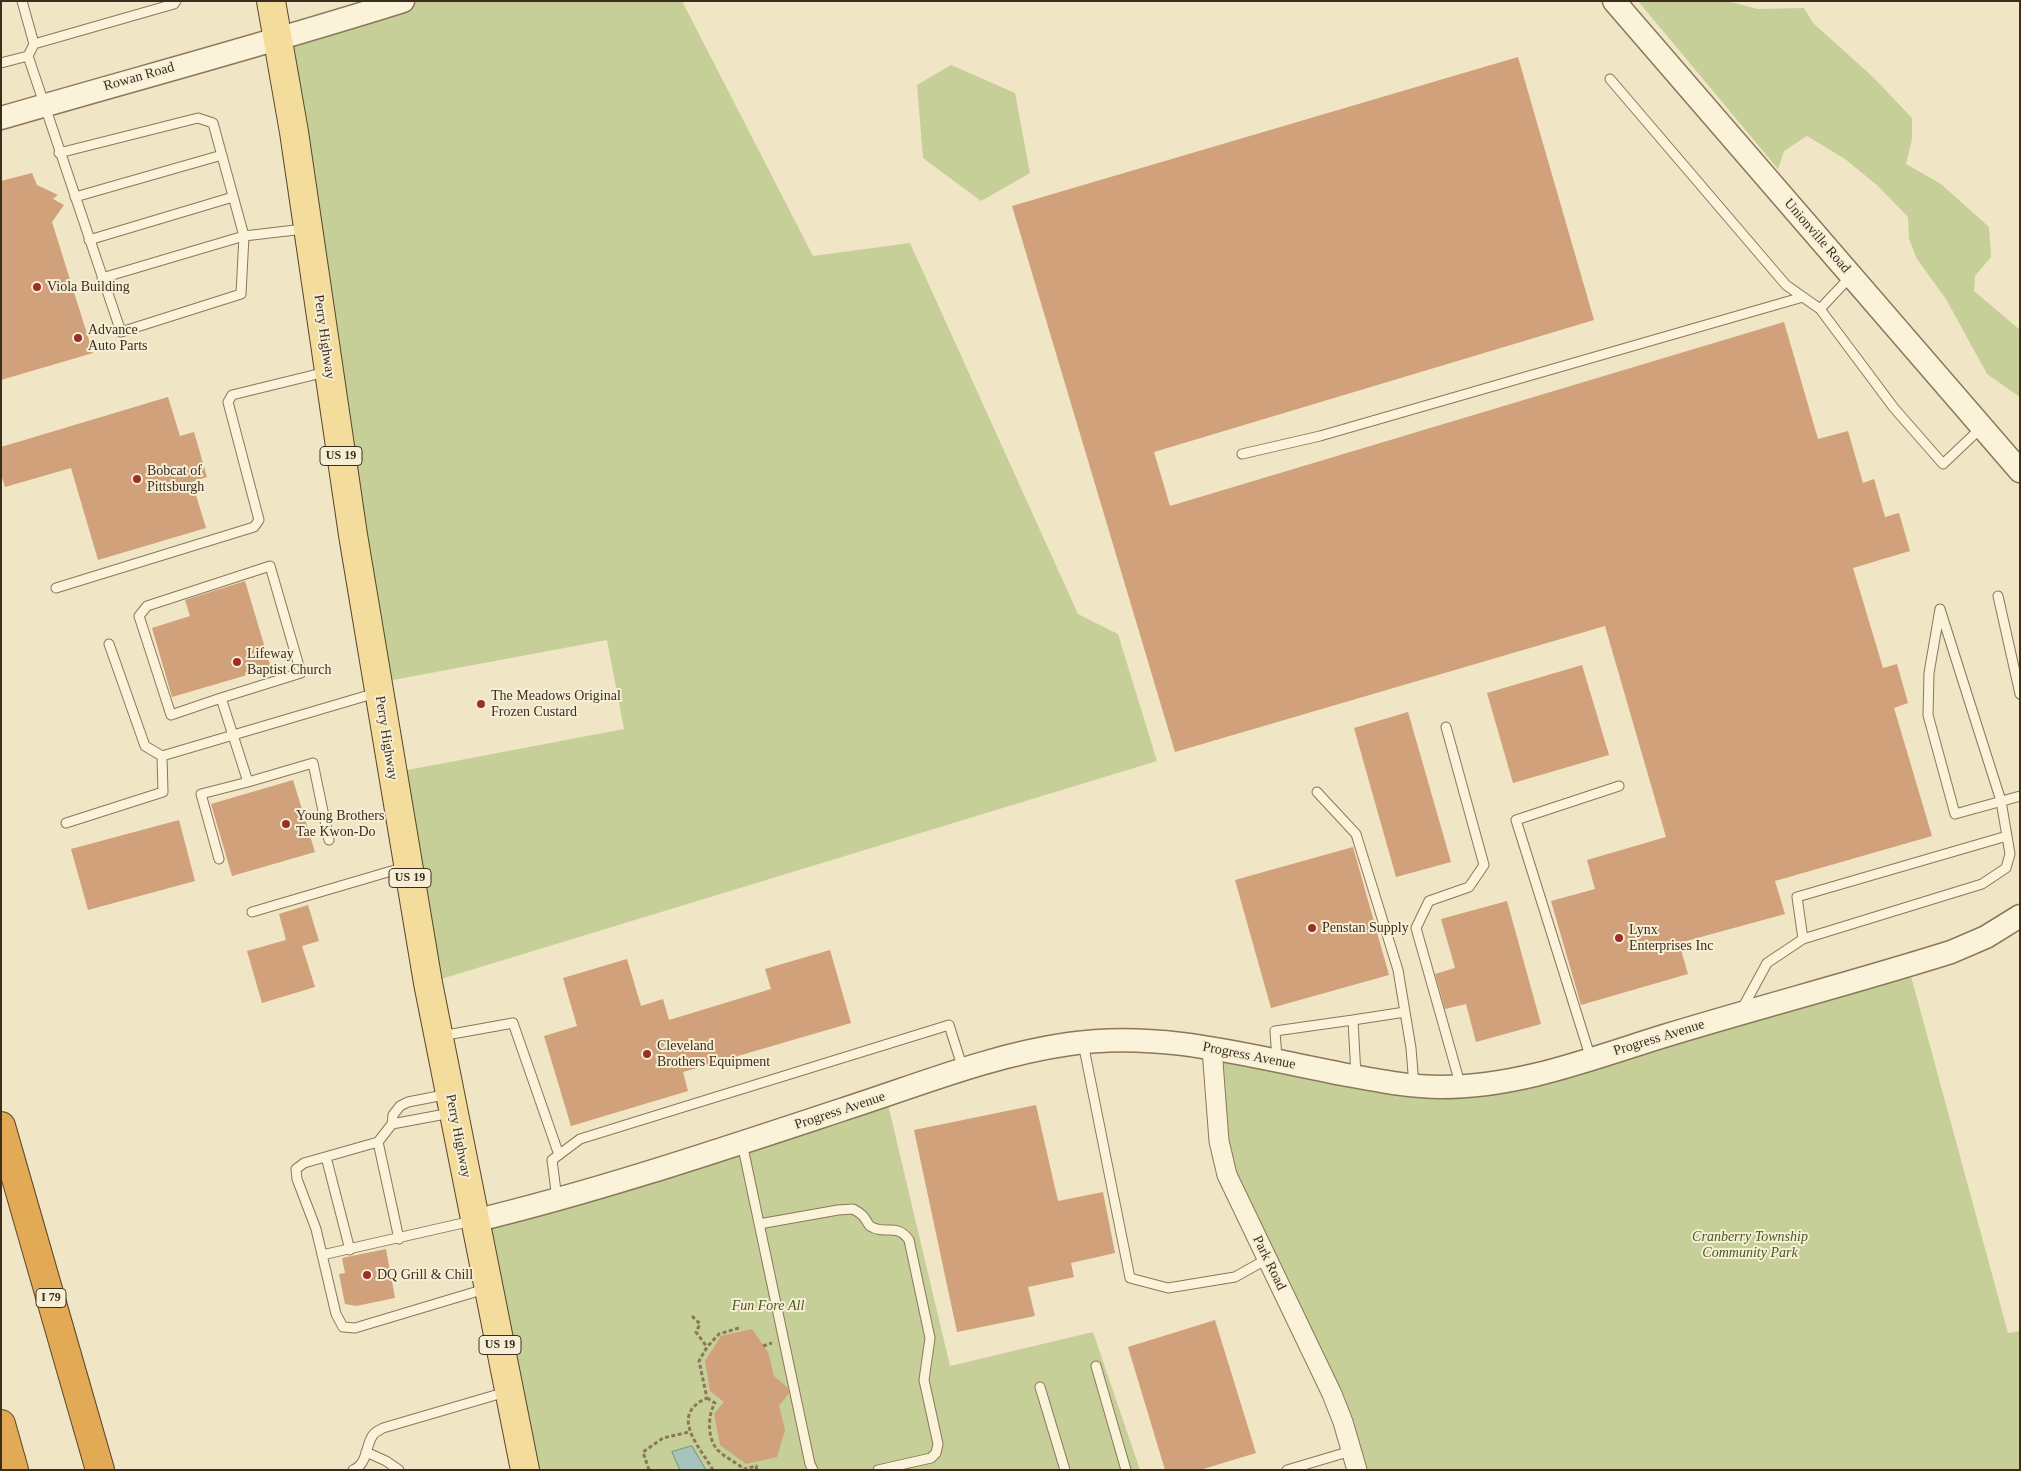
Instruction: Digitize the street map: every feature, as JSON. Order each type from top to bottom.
[{"type":"highway","name":"I 79","points":[[1,1126],[100,1470]]},
{"type":"highway","points":[[1,1424],[14,1470]]},
{"type":"main road","name":"Perry Highway","points":[[271,1],[408,866],[438,1036],[525,1470]]},
{"type":"street","name":"Rowan Road","points":[[1,118],[403,1]]},
{"type":"street","name":"Unionville Road","points":[[1614,1],[2020,470]]},
{"type":"street","name":"Progress Avenue","points":[[474,1221],[557,1200],[742,1143],[963,1070],[1027,1052],[1083,1042],[1148,1041],[1212,1049],[1356,1077],[1414,1086],[1461,1087],[1508,1082],[1951,952],[1986,937],[2020,916]]},
{"type":"street","name":"Park Road","points":[[1212,1049],[1222,1159],[1234,1190],[1332,1394],[1357,1470]]},
{"type":"lane","points":[[22,1],[34,44],[28,56],[59,153],[121,332],[242,294],[244,236],[213,123],[198,118],[59,153]]},
{"type":"lane","points":[[34,44],[174,4],[176,1]]},
{"type":"lane","points":[[1,63],[28,56]]},
{"type":"lane","points":[[1610,79],[1786,285],[1820,309],[1894,408],[1942,464],[1982,427]]},
{"type":"lane","points":[[75,197],[222,154]]},
{"type":"lane","points":[[89,240],[234,197]]},
{"type":"lane","points":[[102,278],[244,236],[308,228]]},
{"type":"lane","points":[[1820,309],[1852,276]]},
{"type":"lane","points":[[1242,454],[1320,436],[1803,297]]},
{"type":"lane","points":[[56,588],[254,527],[259,520],[228,402],[232,395],[329,372]]},
{"type":"lane","points":[[270,566],[301,673],[221,698],[171,715],[139,616],[147,606],[270,566]]},
{"type":"lane","points":[[1998,596],[2020,694]]},
{"type":"lane","points":[[1739,1014],[1767,963],[1803,938],[1982,884],[2006,868],[2010,854],[2001,801],[1940,609],[1929,673],[1928,715],[1955,814],[2001,801],[2020,796]]},
{"type":"lane","points":[[109,644],[145,746],[162,756],[379,692]]},
{"type":"lane","points":[[221,698],[248,782]]},
{"type":"lane","points":[[1446,727],[1484,865],[1469,887],[1429,901],[1416,928],[1461,1087]]},
{"type":"lane","points":[[66,823],[163,792],[162,756]]},
{"type":"lane","points":[[219,859],[201,794],[313,763],[329,840]]},
{"type":"lane","points":[[1591,1059],[1516,820],[1620,786]]},
{"type":"lane","points":[[1317,792],[1356,834],[1398,970],[1411,1048],[1414,1086]]},
{"type":"lane","points":[[1803,938],[1796,897],[2007,836]]},
{"type":"lane","points":[[252,912],[408,866]]},
{"type":"lane","points":[[1277,1062],[1275,1030],[1405,1012]]},
{"type":"lane","points":[[1353,1020],[1356,1077]]},
{"type":"lane","points":[[438,1036],[513,1023],[559,1155]]},
{"type":"lane","points":[[557,1200],[552,1160],[580,1139],[949,1025],[963,1070]]},
{"type":"lane","points":[[1083,1042],[1130,1278],[1168,1288],[1235,1277],[1267,1259]]},
{"type":"lane","points":[[452,1103],[404,1104],[395,1111],[392,1124],[378,1142],[304,1163],[296,1169],[297,1180],[316,1229],[336,1314],[343,1327],[355,1328],[488,1288]]},
{"type":"lane","points":[[392,1124],[452,1103]]},
{"type":"lane","points":[[378,1142],[400,1239]]},
{"type":"lane","points":[[742,1143],[810,1464],[814,1470]]},
{"type":"lane","points":[[326,1157],[350,1250]]},
{"type":"lane","points":[[759,1224],[854,1208],[869,1225],[879,1230],[893,1229],[904,1233],[908,1240],[930,1338],[924,1380],[938,1444],[936,1453],[931,1458],[878,1470]]},
{"type":"lane","points":[[322,1255],[474,1221]]},
{"type":"lane","points":[[1096,1366],[1126,1470]]},
{"type":"lane","points":[[1040,1387],[1065,1470]]},
{"type":"lane","points":[[353,1470],[364,1461],[374,1433],[383,1428],[509,1392]]},
{"type":"lane","points":[[1287,1470],[1351,1451]]},
{"type":"lane","points":[[366,1452],[386,1461],[399,1470]]},
{"type":"path","points":[[692,1316],[700,1324],[696,1332],[707,1347]]},
{"type":"path","points":[[720,1407],[707,1398],[699,1361],[707,1347],[719,1334],[739,1328]]},
{"type":"path","points":[[707,1398],[698,1402],[688,1416],[689,1432],[713,1470]]},
{"type":"path","points":[[714,1403],[710,1412],[709,1426],[715,1447],[744,1469],[756,1466],[757,1470]]},
{"type":"path","points":[[649,1470],[643,1452],[663,1438],[689,1432]]},
{"type":"green space","points":[[403,1],[682,1],[813,256],[910,243],[1078,614],[1118,634],[1157,761],[428,983],[392,773],[624,729],[607,640],[377,683],[278,38]]},
{"type":"green space","points":[[1638,1],[1727,1],[1758,9],[1804,8],[1813,23],[1873,77],[1912,118],[1912,139],[1906,164],[1941,184],[1989,227],[1991,257],[1975,276],[1974,291],[2020,330],[2020,397],[1987,374],[1946,299],[1917,259],[1909,239],[1908,217],[1878,186],[1845,159],[1807,136],[1784,151],[1778,169]]},
{"type":"green space","points":[[951,65],[1015,93],[1030,173],[981,201],[923,158],[917,85]]},
{"type":"green space","name":"Cranberry Township Community Park","points":[[1908,965],[2008,1333],[2020,1331],[2020,1470],[1356,1470],[1234,1190],[1212,1049],[1461,1087]]},
{"type":"green space","name":"Fun Fore All","points":[[886,1096],[950,1366],[1093,1332],[1140,1470],[525,1470],[474,1221]]},
{"type":"water","points":[[692,1446],[706,1470],[681,1470],[679,1468],[672,1452]]},
{"type":"building","points":[[1518,57],[1594,320],[1154,452],[1170,506],[1784,322],[1818,439],[1848,431],[1863,483],[1874,479],[1885,517],[1899,513],[1910,551],[1853,568],[1883,668],[1897,664],[1908,703],[1894,708],[1932,836],[1775,881],[1785,914],[1679,943],[1688,974],[1581,1005],[1551,901],[1595,889],[1587,860],[1666,837],[1605,626],[1175,752],[1012,206]]},
{"type":"building","name":"Viola Building","points":[[32,173],[37,185],[58,195],[53,199],[64,205],[52,222],[93,353],[1,380],[1,181]]},
{"type":"building","name":"Bobcat of Pittsburgh","points":[[168,397],[180,436],[194,432],[207,477],[192,482],[206,528],[98,560],[71,468],[5,487],[1,474],[1,447]]},
{"type":"building","points":[[245,581],[271,668],[172,697],[152,628],[190,616],[185,600]]},
{"type":"building","points":[[1582,665],[1609,755],[1513,783],[1487,693]]},
{"type":"building","points":[[1408,712],[1451,862],[1396,877],[1354,728]]},
{"type":"building","points":[[293,780],[315,852],[232,876],[211,804]]},
{"type":"building","points":[[179,820],[195,881],[88,910],[71,849]]},
{"type":"building","name":"Penstan Supply","points":[[1353,847],[1389,975],[1271,1008],[1235,880]]},
{"type":"building","points":[[1507,901],[1541,1024],[1476,1042],[1466,1004],[1445,1009],[1435,974],[1455,968],[1441,919]]},
{"type":"building","points":[[308,905],[319,941],[302,946],[315,987],[262,1003],[247,951],[286,940],[279,914]]},
{"type":"building","name":"Cleveland Brothers Equipment","points":[[830,950],[851,1023],[683,1072],[688,1091],[571,1126],[544,1036],[577,1026],[563,978],[627,959],[641,1006],[663,999],[669,1020],[771,989],[765,969]]},
{"type":"building","points":[[1036,1105],[1058,1201],[1103,1192],[1115,1253],[1071,1263],[1074,1277],[1028,1287],[1035,1316],[957,1332],[914,1130]]},
{"type":"building","points":[[386,1249],[395,1298],[356,1306],[345,1304],[339,1274],[345,1273],[342,1258]]},
{"type":"building","points":[[1215,1320],[1256,1453],[1200,1470],[1165,1470],[1128,1347]]},
{"type":"building","points":[[752,1329],[768,1352],[774,1376],[788,1388],[789,1393],[779,1406],[785,1430],[777,1457],[746,1464],[720,1445],[714,1414],[724,1402],[710,1391],[705,1361],[721,1336]]},
{"type":"place","name":"Viola Building","points":[[37,287]]},
{"type":"place","name":"Advance Auto Parts","points":[[78,338]]},
{"type":"place","name":"Bobcat of Pittsburgh","points":[[137,479]]},
{"type":"place","name":"Lifeway Baptist Church","points":[[237,662]]},
{"type":"place","name":"The Meadows Original Frozen Custard","points":[[481,704]]},
{"type":"place","name":"Young Brothers Tae Kwon-Do","points":[[286,824]]},
{"type":"place","name":"Penstan Supply","points":[[1312,928]]},
{"type":"place","name":"Lynx Enterprises Inc","points":[[1619,938]]},
{"type":"place","name":"Cleveland Brothers Equipment","points":[[647,1054]]},
{"type":"place","name":"DQ Grill & Chill","points":[[367,1275]]}]
